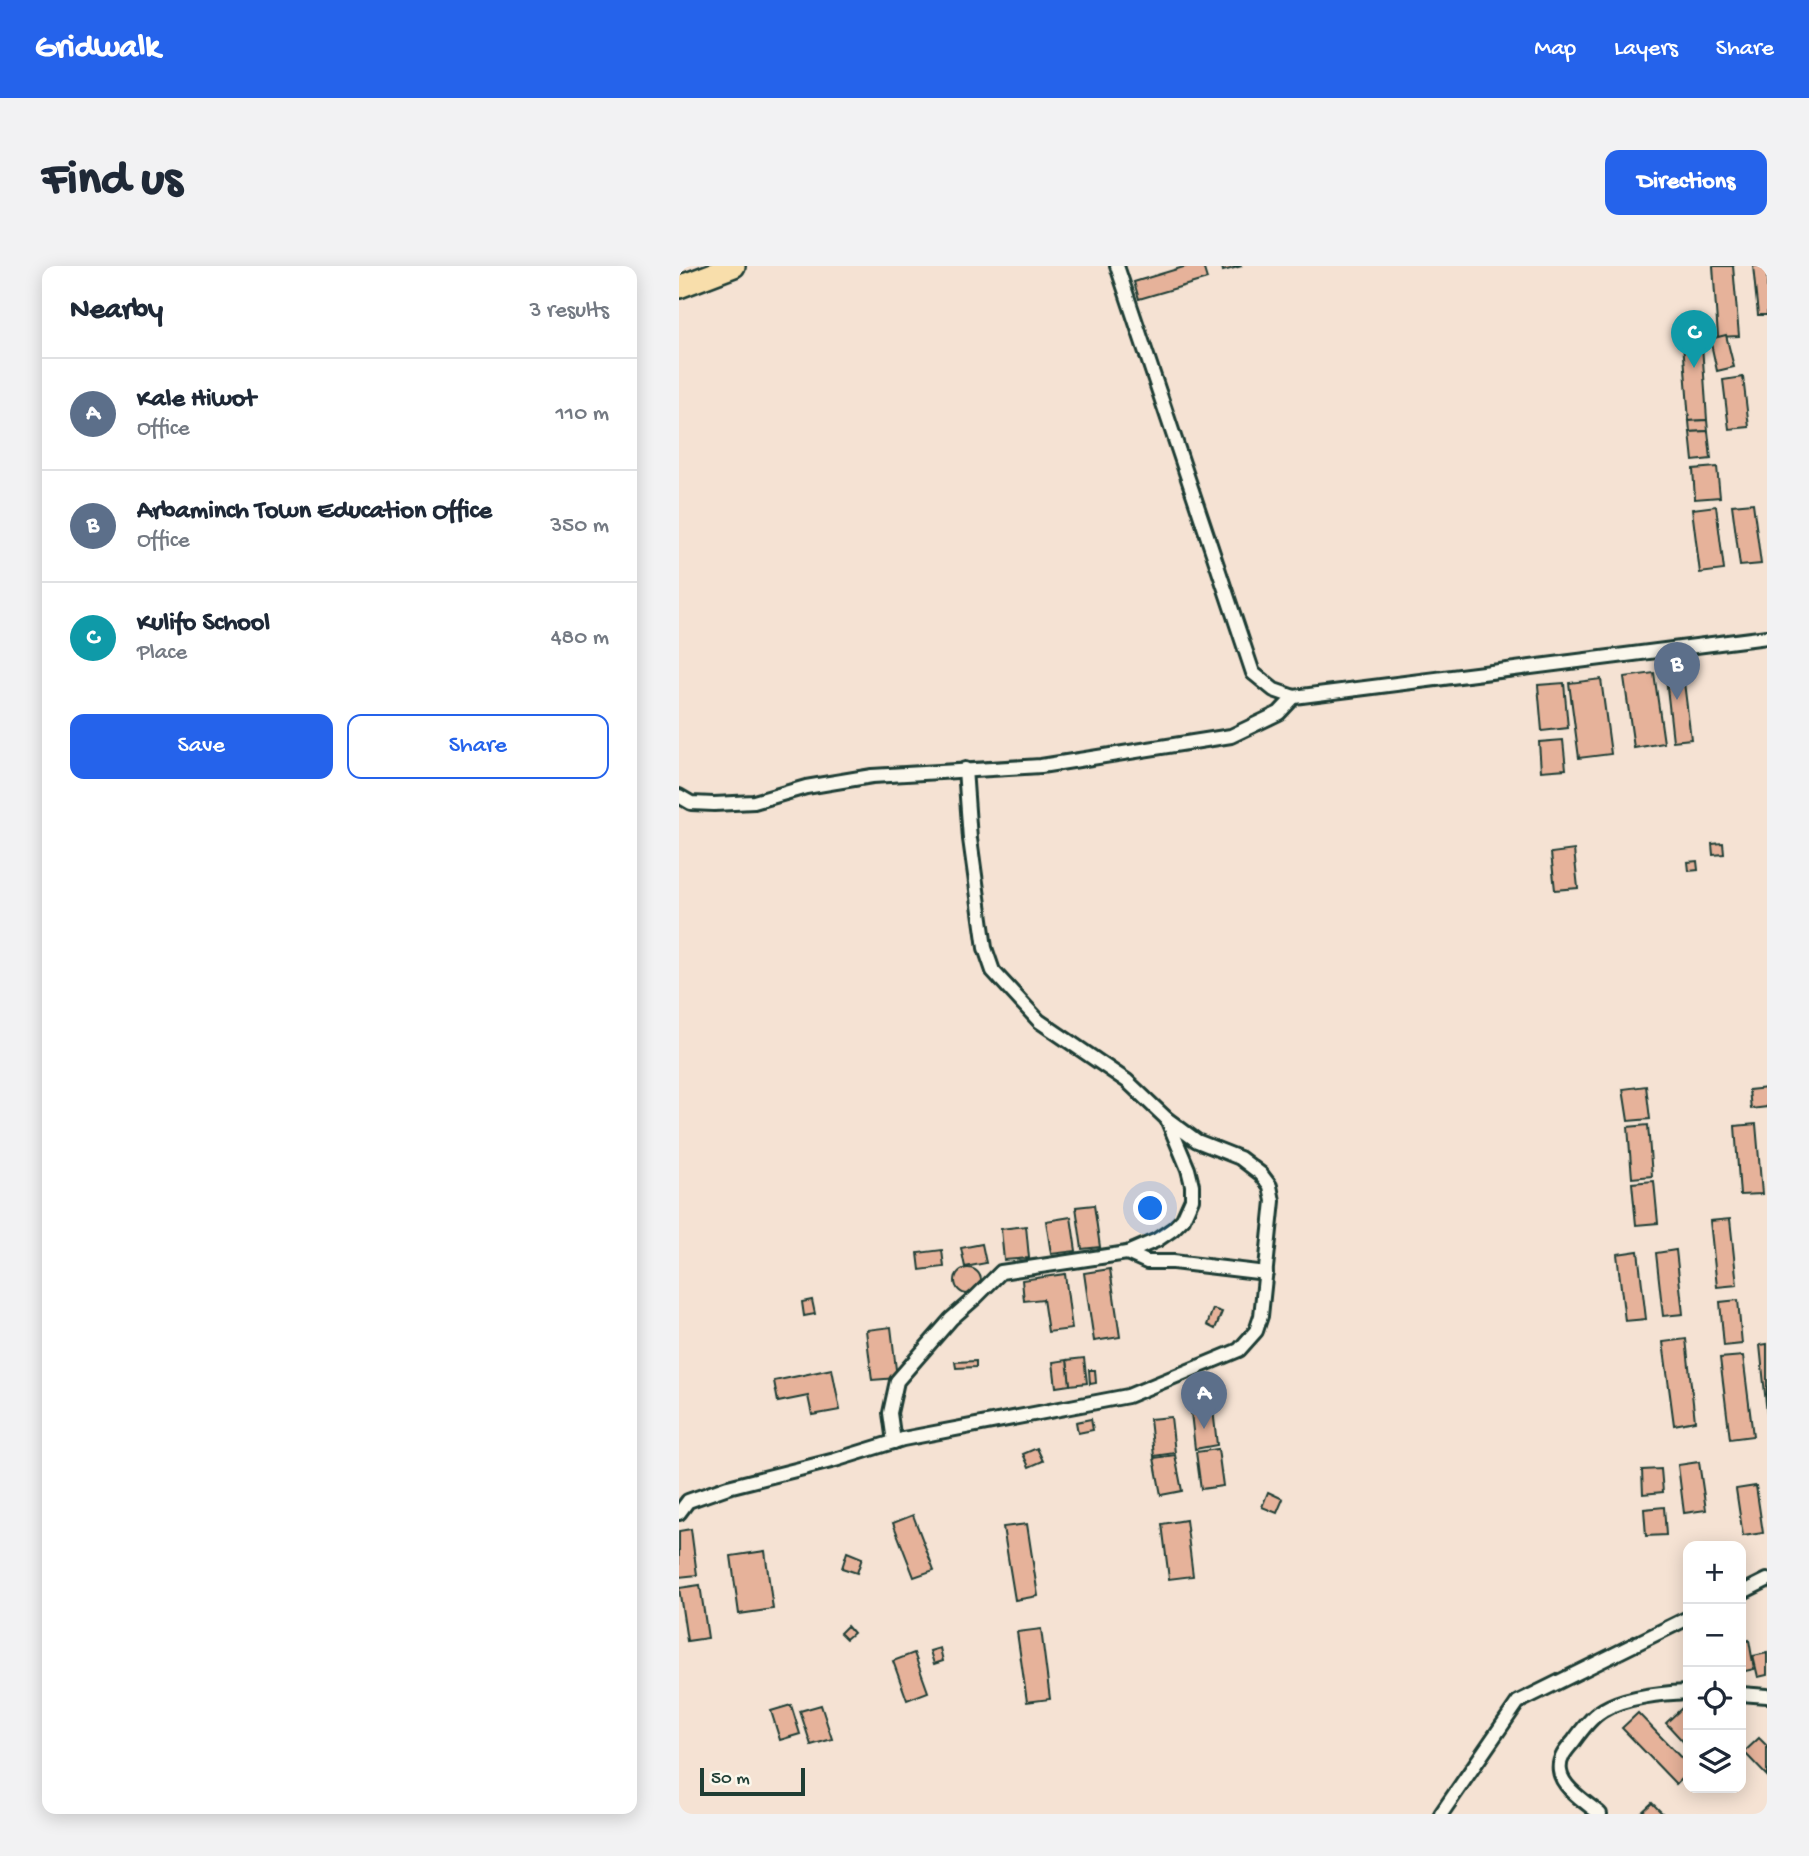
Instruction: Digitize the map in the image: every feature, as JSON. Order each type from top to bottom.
[{"type":"highway","points":[[679,287],[734,266]]},
{"type":"street","points":[[1117,266],[1253,673],[1274,690],[1294,697],[1767,637]]},
{"type":"street","points":[[679,796],[691,803],[754,802],[806,787],[871,776],[1041,766],[1231,736],[1279,713],[1294,697]]},
{"type":"street","points":[[679,1513],[683,1501],[894,1442],[1128,1396],[1239,1350],[1256,1331],[1261,1317],[1273,1201],[1270,1186],[1261,1174],[1240,1158],[1197,1141],[1167,1119],[1127,1081],[1039,1021],[993,971],[985,948],[970,839],[965,769]]},
{"type":"street","points":[[894,1442],[890,1413],[897,1381],[951,1319],[1001,1272],[1127,1253],[1157,1240],[1182,1219],[1192,1199],[1188,1169],[1167,1119]]},
{"type":"street","points":[[1127,1253],[1147,1262],[1173,1262],[1266,1273]]},
{"type":"street","points":[[1746,1590],[1767,1580]]},
{"type":"street","points":[[1441,1814],[1518,1702],[1683,1620]]},
{"type":"street","points":[[1600,1814],[1563,1780],[1559,1770],[1562,1756],[1585,1726],[1602,1710],[1619,1703],[1655,1695],[1683,1692]]},
{"type":"street","points":[[1746,1694],[1767,1696]]},
{"type":"building","points":[[1187,266],[1203,266],[1207,279],[1139,299],[1134,282]]},
{"type":"building","points":[[1222,266],[1242,266],[1223,271]]},
{"type":"building","points":[[1713,266],[1733,266],[1739,336],[1718,337]]},
{"type":"building","points":[[1753,266],[1767,266],[1767,315],[1758,315]]},
{"type":"building","points":[[1700,315],[1707,420],[1689,421],[1681,316]]},
{"type":"building","points":[[1726,335],[1734,367],[1717,371],[1710,339]]},
{"type":"building","points":[[1743,377],[1749,427],[1729,429],[1723,380]]},
{"type":"building","points":[[1707,420],[1708,431],[1690,432],[1689,421]]},
{"type":"building","points":[[1708,431],[1711,459],[1693,461],[1690,432]]},
{"type":"building","points":[[1717,467],[1720,497],[1695,499],[1693,469]]},
{"type":"building","points":[[1753,503],[1761,564],[1740,566],[1732,505]]},
{"type":"building","points":[[1716,506],[1724,570],[1700,573],[1692,509]]},
{"type":"building","points":[[1681,658],[1691,739],[1673,741],[1664,660]]},
{"type":"building","points":[[1654,673],[1664,743],[1634,748],[1624,677]]},
{"type":"building","points":[[1601,679],[1611,754],[1579,758],[1569,683]]},
{"type":"building","points":[[1564,683],[1568,728],[1542,731],[1538,685]]},
{"type":"building","points":[[1563,740],[1566,769],[1541,771],[1539,742]]},
{"type":"building","points":[[1723,843],[1724,854],[1713,855],[1712,844]]},
{"type":"building","points":[[1574,850],[1578,888],[1555,890],[1551,853]]},
{"type":"building","points":[[1697,861],[1698,870],[1689,871],[1688,862]]},
{"type":"building","points":[[1646,1086],[1650,1119],[1628,1121],[1623,1089]]},
{"type":"building","points":[[1767,1088],[1767,1107],[1751,1109],[1749,1090]]},
{"type":"building","points":[[1756,1124],[1762,1194],[1740,1195],[1735,1126]]},
{"type":"building","points":[[1648,1125],[1652,1176],[1632,1178],[1628,1127]]},
{"type":"building","points":[[1654,1181],[1658,1223],[1636,1225],[1632,1183]]},
{"type":"building","points":[[1094,1205],[1100,1247],[1082,1249],[1076,1207]]},
{"type":"building","points":[[1071,1217],[1076,1251],[1051,1254],[1046,1221]]},
{"type":"building","points":[[1730,1219],[1737,1285],[1717,1287],[1710,1221]]},
{"type":"building","points":[[1026,1226],[1029,1258],[1004,1260],[1001,1229]]},
{"type":"building","points":[[982,1244],[986,1263],[965,1267],[961,1248]]},
{"type":"building","points":[[942,1250],[944,1267],[920,1270],[918,1253]]},
{"type":"building","points":[[1676,1250],[1683,1314],[1663,1316],[1656,1253]]},
{"type":"building","points":[[1638,1251],[1646,1319],[1625,1321],[1617,1254]]},
{"type":"building","points":[[968,1268],[977,1272],[981,1281],[977,1290],[968,1294],[959,1290],[955,1281],[959,1272]]},
{"type":"building","points":[[1110,1269],[1120,1337],[1094,1341],[1084,1273]]},
{"type":"building","points":[[1065,1274],[1072,1329],[1048,1332],[1043,1299],[1024,1301],[1022,1280]]},
{"type":"building","points":[[812,1300],[815,1314],[804,1316],[802,1302]]},
{"type":"building","points":[[1738,1300],[1742,1344],[1724,1346],[1720,1302]]},
{"type":"building","points":[[1213,1309],[1222,1312],[1215,1329],[1207,1325]]},
{"type":"building","points":[[891,1327],[897,1378],[872,1380],[866,1330]]},
{"type":"building","points":[[1686,1339],[1695,1421],[1674,1425],[1663,1342]]},
{"type":"building","points":[[1767,1344],[1767,1414],[1760,1345]]},
{"type":"building","points":[[1743,1356],[1753,1436],[1730,1439],[1720,1358]]},
{"type":"building","points":[[1084,1358],[1087,1383],[1070,1385],[1067,1360]]},
{"type":"building","points":[[1067,1360],[1070,1385],[1056,1387],[1053,1362]]},
{"type":"building","points":[[976,1361],[976,1367],[956,1368],[955,1362]]},
{"type":"building","points":[[832,1369],[840,1410],[812,1415],[808,1396],[778,1402],[774,1381]]},
{"type":"building","points":[[1089,1370],[1095,1370],[1096,1383],[1090,1384]]},
{"type":"building","points":[[1213,1409],[1217,1445],[1195,1449],[1191,1412]]},
{"type":"building","points":[[1171,1417],[1175,1453],[1154,1456],[1150,1419]]},
{"type":"building","points":[[1091,1419],[1093,1430],[1078,1433],[1076,1422]]},
{"type":"building","points":[[1037,1448],[1043,1461],[1029,1467],[1023,1454]]},
{"type":"building","points":[[1218,1449],[1223,1486],[1201,1489],[1196,1452]]},
{"type":"building","points":[[1175,1455],[1182,1491],[1161,1495],[1154,1458]]},
{"type":"building","points":[[1699,1462],[1706,1510],[1684,1513],[1678,1465]]},
{"type":"building","points":[[1661,1469],[1663,1492],[1643,1494],[1642,1470]]},
{"type":"building","points":[[1756,1486],[1763,1533],[1743,1536],[1736,1489]]},
{"type":"building","points":[[1268,1492],[1283,1499],[1277,1513],[1262,1507]]},
{"type":"building","points":[[1664,1507],[1666,1535],[1646,1536],[1644,1509]]},
{"type":"building","points":[[913,1515],[934,1570],[914,1577],[893,1523]]},
{"type":"building","points":[[1186,1520],[1193,1576],[1169,1579],[1162,1524]]},
{"type":"building","points":[[1027,1524],[1038,1596],[1015,1600],[1003,1527]]},
{"type":"building","points":[[691,1529],[697,1575],[679,1577],[679,1531]]},
{"type":"building","points":[[765,1551],[773,1609],[739,1614],[731,1556]]},
{"type":"building","points":[[847,1552],[862,1558],[857,1573],[842,1568]]},
{"type":"building","points":[[700,1585],[708,1638],[687,1641],[679,1588]]},
{"type":"building","points":[[847,1626],[853,1633],[846,1639],[840,1633]]},
{"type":"building","points":[[1041,1629],[1050,1699],[1027,1702],[1017,1632]]},
{"type":"building","points":[[1749,1640],[1754,1669],[1746,1671],[1746,1667],[1746,1641]]},
{"type":"building","points":[[940,1648],[943,1661],[934,1664],[930,1651]]},
{"type":"building","points":[[914,1653],[928,1692],[907,1700],[893,1661]]},
{"type":"building","points":[[1767,1653],[1767,1675],[1758,1677],[1753,1656]]},
{"type":"building","points":[[791,1705],[800,1734],[780,1740],[771,1711]]},
{"type":"building","points":[[821,1705],[832,1739],[811,1745],[800,1711]]},
{"type":"building","points":[[1682,1708],[1683,1742],[1666,1723]]},
{"type":"building","points":[[1638,1713],[1683,1760],[1683,1777],[1676,1784],[1622,1728]]},
{"type":"building","points":[[1759,1738],[1767,1746],[1767,1776],[1746,1754],[1746,1750]]},
{"type":"building","points":[[1652,1803],[1663,1814],[1640,1814]]},
{"type":"place","name":"Kulifo School","points":[[1694,368]]},
{"type":"place","name":"Arbaminch Town Education Office","points":[[1677,700]]},
{"type":"place","name":"Kale Hiwot","points":[[1204,1429]]}]
